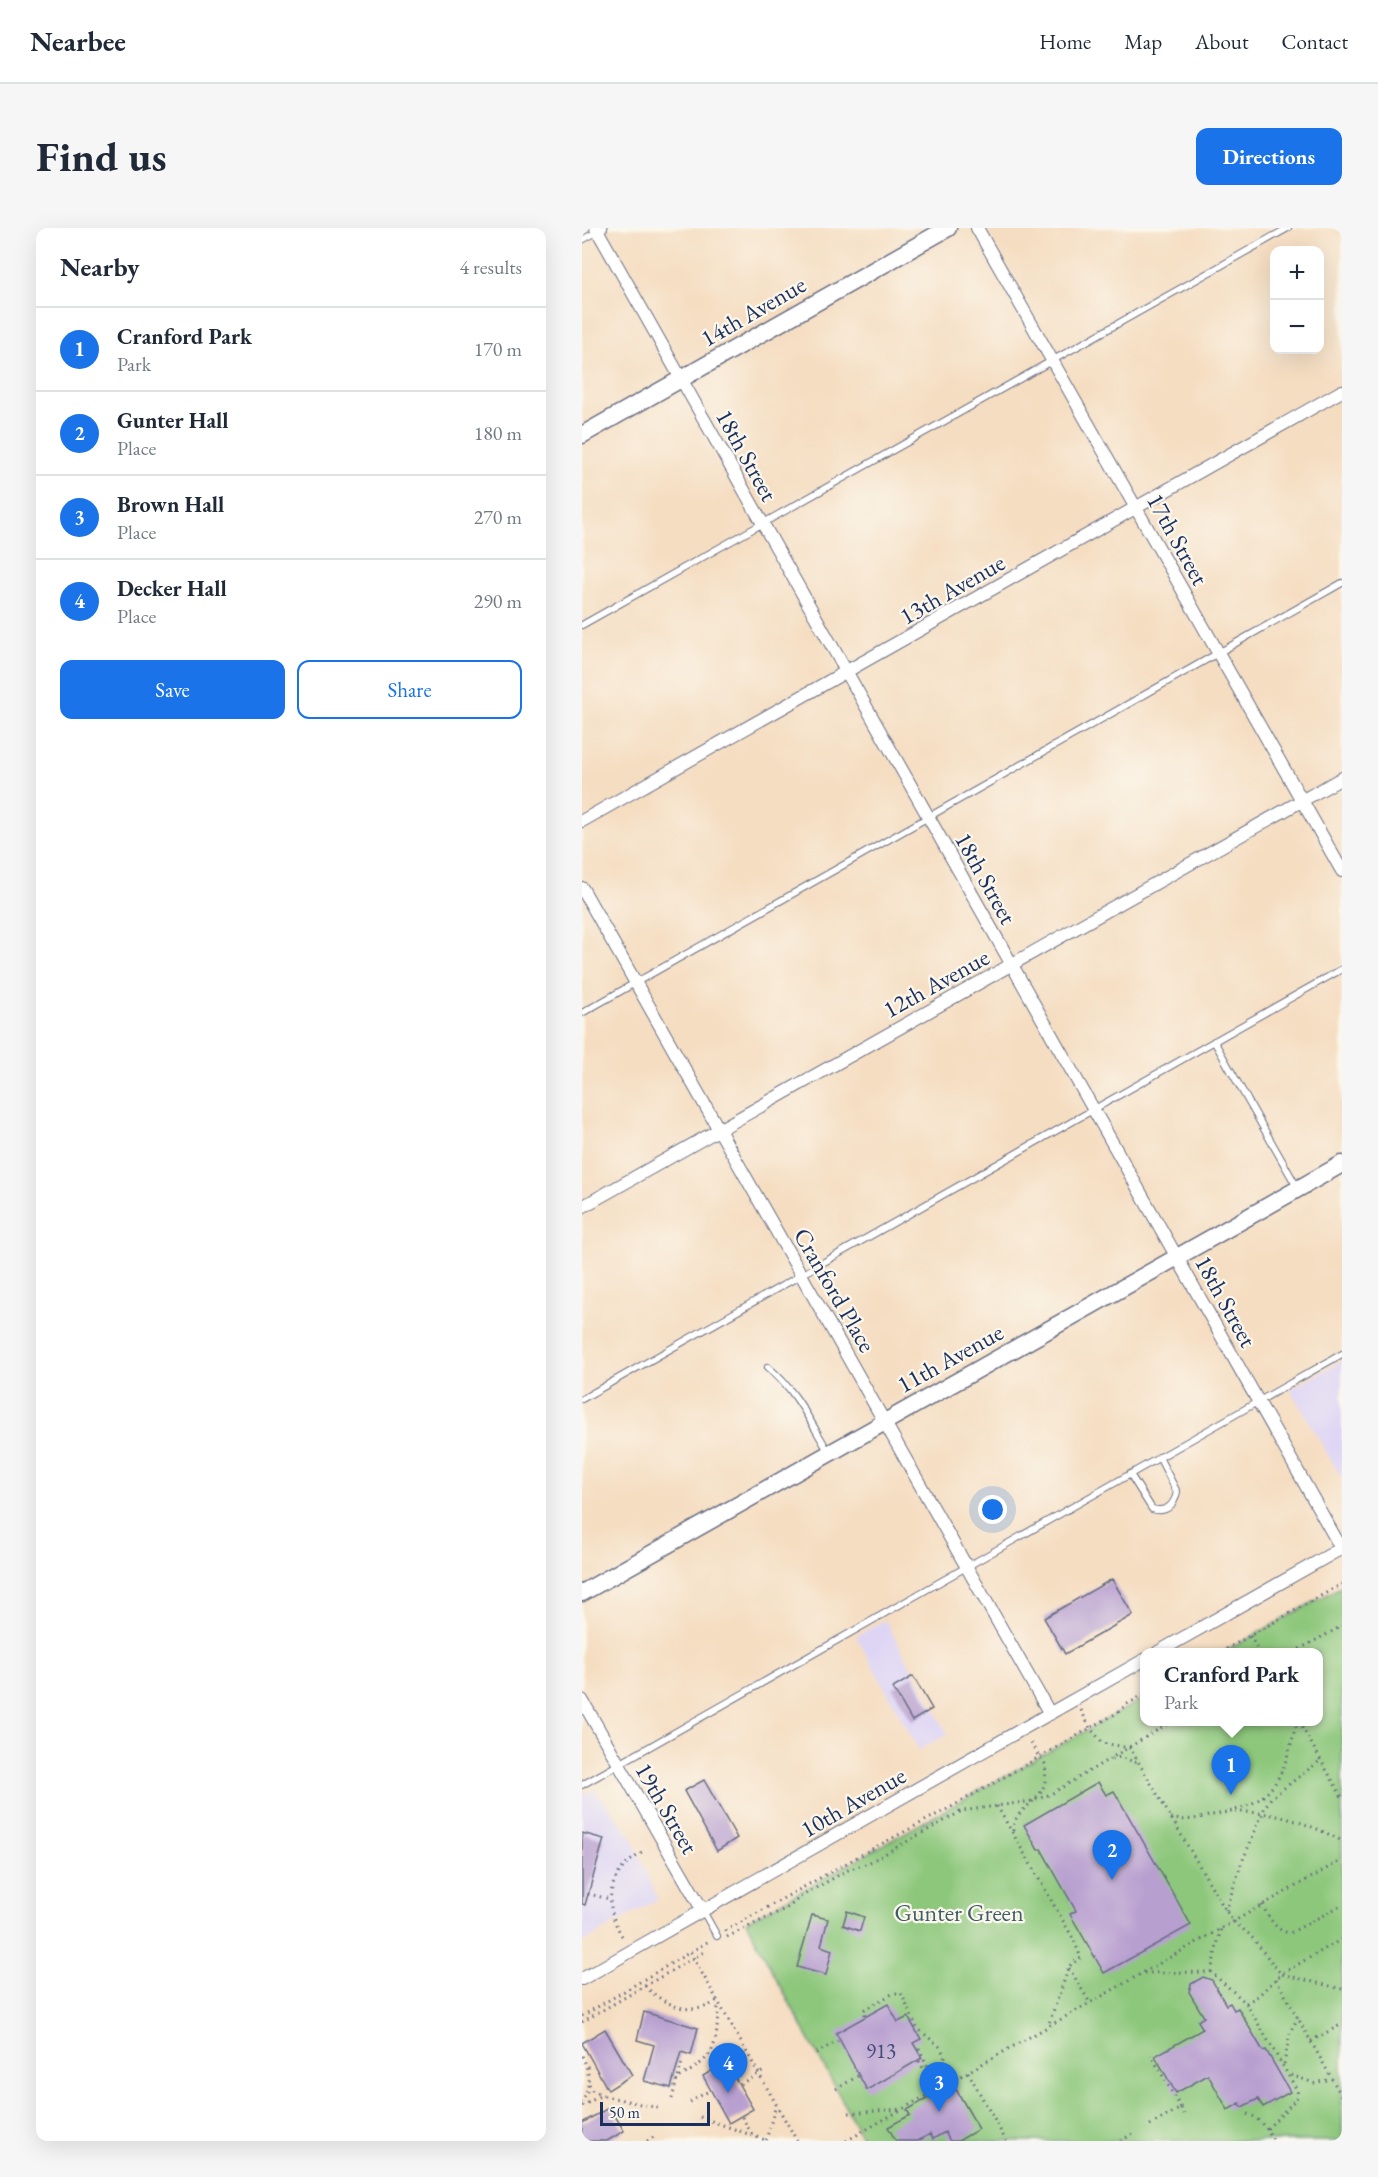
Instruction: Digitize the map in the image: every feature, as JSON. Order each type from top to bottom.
[{"type":"main road","name":"14th Avenue","points":[[582,435],[948,228]]},
{"type":"main road","name":"11th Avenue","points":[[582,1593],[1342,1164]]},
{"type":"street","name":"17th Street","points":[[977,228],[1342,871]]},
{"type":"street","name":"18th Street","points":[[599,229],[846,674],[1342,1548]]},
{"type":"street","name":"13th Avenue","points":[[582,821],[846,674],[1342,391]]},
{"type":"street","name":"12th Avenue","points":[[582,1207],[1342,778]]},
{"type":"street","name":"Cranford Place","points":[[582,888],[1050,1714]]},
{"type":"street","points":[[1167,1648],[1342,1548]]},
{"type":"street","name":"10th Avenue","points":[[582,1979],[1140,1662]]},
{"type":"street","name":"19th Street","points":[[582,1700],[703,1911]]},
{"type":"lane","points":[[582,625],[1288,228]]},
{"type":"lane","points":[[582,240],[599,229]]},
{"type":"lane","points":[[582,1012],[1342,583]]},
{"type":"lane","points":[[582,1399],[1342,969]]},
{"type":"lane","points":[[1214,1041],[1298,1189]]},
{"type":"lane","points":[[582,1785],[1342,1354]]},
{"type":"lane","points":[[768,1367],[782,1378],[791,1390],[829,1454]]},
{"type":"lane","points":[[1130,1474],[1152,1509],[1159,1511],[1168,1509],[1175,1502],[1177,1492],[1159,1457]]},
{"type":"lane","name":"19th Street","points":[[703,1911],[717,1936]]},
{"type":"path","points":[[1230,1648],[1342,1584]]},
{"type":"path","points":[[1303,1648],[1342,1626]]},
{"type":"path","points":[[1250,1636],[1256,1648]]},
{"type":"path","points":[[582,2016],[717,1936],[1039,1757],[1140,1697]]},
{"type":"path","points":[[1080,1710],[1090,1728],[1103,1743],[1130,1748],[1226,1911],[1233,1921],[1250,1935],[1281,1974],[1342,1989]]},
{"type":"path","points":[[725,1937],[789,1907],[800,1897],[848,1870],[868,1863],[962,1811],[1032,1801],[1051,1794],[1164,1726]]},
{"type":"path","points":[[1226,1911],[1240,1867],[1288,1755],[1297,1726]]},
{"type":"path","points":[[1300,1726],[1342,1797]]},
{"type":"path","points":[[1014,1835],[1012,1828],[1015,1821],[1043,1790],[1046,1777],[1046,1764],[1028,1738]]},
{"type":"path","points":[[1111,1759],[1120,1757],[1138,1763]]},
{"type":"path","points":[[1264,1807],[1278,1793],[1321,1760]]},
{"type":"path","points":[[1259,1801],[1272,1789]]},
{"type":"path","points":[[1227,1813],[1278,1793]]},
{"type":"path","points":[[997,1806],[1074,1940],[1081,1958],[1069,1968],[1048,2026]]},
{"type":"path","points":[[1170,1817],[1180,1820],[1227,1813],[1280,1816],[1300,1821],[1342,1841]]},
{"type":"path","points":[[622,1936],[610,1909],[614,1881],[626,1863],[642,1853]]},
{"type":"path","points":[[846,2141],[1340,1861],[1342,1868]]},
{"type":"path","points":[[588,1894],[610,1899]]},
{"type":"path","points":[[1262,1905],[1277,1928],[1290,1933],[1342,1905]]},
{"type":"path","points":[[1211,1972],[1221,1928]]},
{"type":"path","points":[[1246,2003],[1258,1996],[1281,1974],[1342,1939]]},
{"type":"path","points":[[582,2022],[704,1952]]},
{"type":"path","points":[[690,1953],[797,2141]]},
{"type":"path","points":[[1069,1968],[1090,2002]]},
{"type":"path","points":[[1141,1973],[1211,1972],[1246,2003],[1287,2071],[1293,2077],[1314,2083],[1332,2079]]},
{"type":"path","points":[[1276,1979],[1342,2097]]},
{"type":"path","points":[[645,1986],[664,2002],[678,2007],[702,2008],[717,2002]]},
{"type":"path","points":[[865,2015],[863,2011],[865,2009],[894,1993],[901,1993],[917,2028],[939,2046],[945,2056],[944,2064],[928,2074]]},
{"type":"path","points":[[677,2079],[697,2067],[710,2055],[716,2036],[717,2002]]},
{"type":"path","points":[[1267,2129],[1298,2095],[1284,2064],[1285,2049],[1292,2025],[1298,2018]]},
{"type":"path","points":[[1311,2041],[1342,2024]]},
{"type":"path","points":[[816,2053],[838,2040]]},
{"type":"path","points":[[918,2048],[930,2070],[928,2074]]},
{"type":"path","points":[[1151,2055],[1184,2114]]},
{"type":"path","points":[[582,2056],[588,2067],[589,2084],[582,2104]]},
{"type":"path","points":[[918,2061],[928,2074],[935,2090]]},
{"type":"path","points":[[672,2099],[682,2062]]},
{"type":"path","points":[[588,2067],[594,2066]]},
{"type":"path","points":[[740,2084],[766,2070]]},
{"type":"path","points":[[968,2072],[1006,2141]]},
{"type":"path","points":[[836,2089],[858,2076]]},
{"type":"path","points":[[589,2084],[592,2090],[605,2096],[658,2108]]},
{"type":"path","points":[[690,2102],[707,2092]]},
{"type":"path","points":[[582,2104],[605,2096]]},
{"type":"path","points":[[700,2117],[767,2141],[776,2105]]},
{"type":"path","points":[[1150,2126],[1181,2108]]},
{"type":"path","points":[[849,2113],[903,2109]]},
{"type":"path","points":[[1247,2114],[1255,2117],[1267,2129],[1274,2141]]},
{"type":"path","points":[[742,2117],[753,2136]]},
{"type":"path","points":[[1121,2141],[1129,2139],[1134,2133]]},
{"type":"path","points":[[647,2141],[657,2134]]},
{"type":"shaded area","points":[[1342,1361],[1342,1479],[1290,1389]]},
{"type":"shaded area","points":[[885,1620],[948,1734],[919,1750],[856,1636]]},
{"type":"shaded area","points":[[594,1789],[631,1835],[658,1899],[582,1943],[582,1796]]},
{"type":"green space","name":"Gunter Green","points":[[1342,1586],[1342,2141],[864,2141],[746,1922],[1140,1700],[1140,1726],[1323,1726],[1323,1648],[1231,1648]]},
{"type":"building","points":[[1112,1579],[1133,1615],[1065,1654],[1044,1618]]},
{"type":"building","points":[[913,1676],[932,1709],[912,1721],[893,1688]]},
{"type":"building","points":[[704,1780],[737,1838],[717,1851],[684,1791]]},
{"type":"building","points":[[1098,1782],[1106,1795],[1114,1791],[1191,1925],[1104,1973],[1070,1914],[1076,1911],[1041,1849],[1038,1850],[1024,1825]]},
{"type":"building","points":[[582,1833],[604,1839],[585,1905],[582,1904]]},
{"type":"building","points":[[847,1911],[864,1917],[860,1931],[843,1925]]},
{"type":"building","points":[[812,1915],[828,1919],[821,1946],[832,1950],[826,1975],[797,1967]]},
{"type":"building","points":[[1203,1977],[1212,1980],[1226,2005],[1230,2003],[1234,2010],[1238,2008],[1290,2092],[1263,2107],[1258,2099],[1242,2107],[1240,2103],[1228,2110],[1208,2075],[1176,2093],[1155,2056],[1203,2029],[1198,2021],[1204,2017],[1189,1992],[1191,1984]]},
{"type":"building","points":[[888,2004],[898,2022],[908,2017],[921,2039],[913,2043],[922,2058],[867,2090],[836,2033]]},
{"type":"building","points":[[644,2012],[698,2028],[691,2055],[681,2052],[671,2088],[644,2081],[654,2045],[637,2040]]},
{"type":"building","points":[[605,2029],[632,2075],[608,2090],[582,2043]]},
{"type":"building","points":[[721,2065],[725,2072],[730,2069],[753,2109],[729,2123],[703,2076]]},
{"type":"building","points":[[953,2084],[979,2129],[958,2141],[950,2141],[945,2132],[933,2139],[930,2134],[918,2141],[896,2141],[888,2127],[910,2115],[907,2110]]},
{"type":"building","points":[[610,2107],[624,2131],[607,2141],[582,2141],[582,2123]]},
{"type":"place","name":"Cranford Park","points":[[1231,1795]]},
{"type":"place","name":"Gunter Hall","points":[[1112,1880]]},
{"type":"place","name":"Decker Hall","points":[[728,2093]]},
{"type":"place","name":"Brown Hall","points":[[939,2112]]}]
